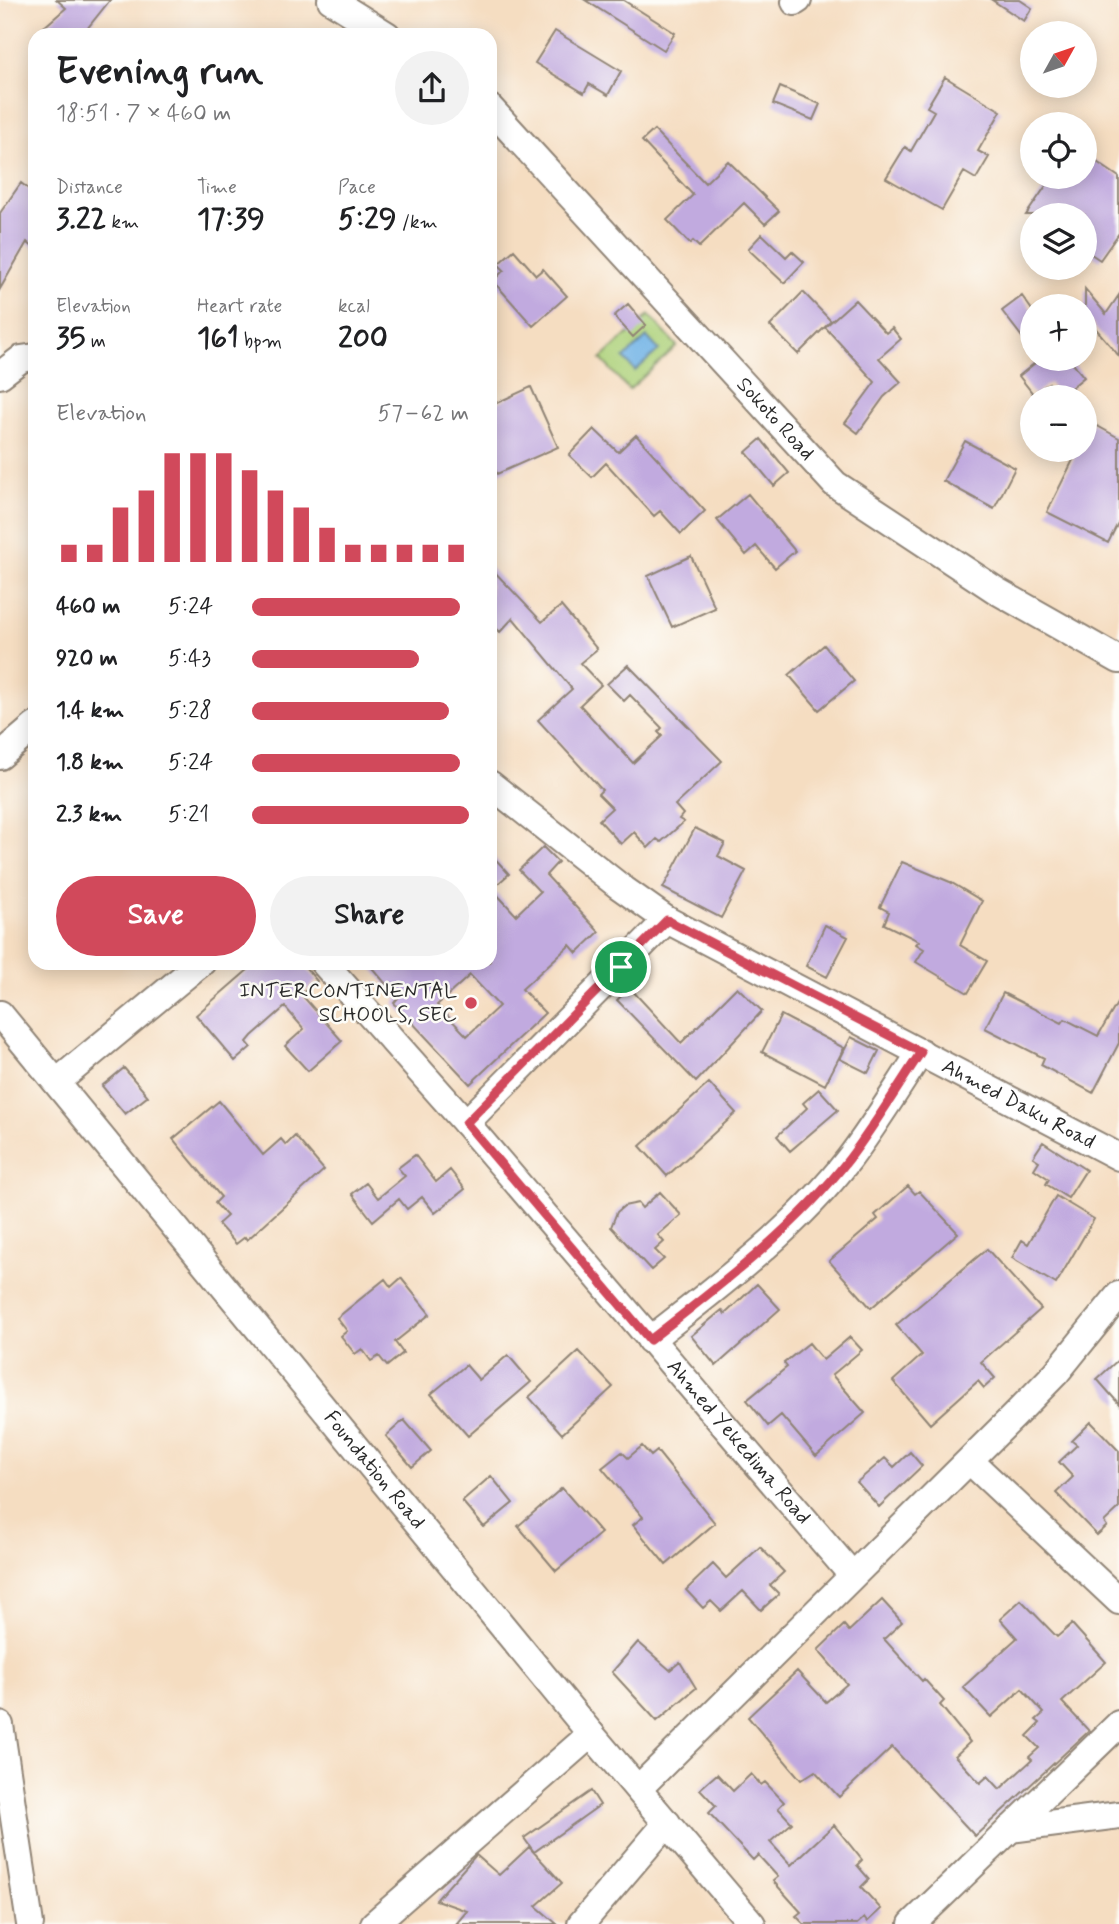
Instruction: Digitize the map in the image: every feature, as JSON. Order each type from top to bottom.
[{"type":"street","points":[[331,0],[376,28]]},
{"type":"street","name":"Sokoto Road","points":[[497,116],[835,484],[997,591],[1119,660]]},
{"type":"street","points":[[0,375],[21,359],[28,358]]},
{"type":"street","points":[[0,756],[28,732]]},
{"type":"street","name":"Ahmed Daku Road","points":[[497,790],[619,886],[667,920],[1119,1157]]},
{"type":"street","points":[[466,1123],[667,920]]},
{"type":"street","points":[[57,1082],[192,970]]},
{"type":"street","name":"Ahmed Yekedima Road","points":[[330,970],[466,1123],[852,1575]]},
{"type":"street","name":"Foundation Road","points":[[0,1014],[746,1922]]},
{"type":"street","points":[[650,1340],[750,1261],[803,1210],[849,1160],[921,1052]]},
{"type":"street","points":[[638,1788],[1056,1373],[1119,1295]]},
{"type":"street","points":[[970,1461],[1119,1601]]},
{"type":"street","points":[[912,1924],[1119,1724]]},
{"type":"street","points":[[0,1725],[30,1924]]},
{"type":"street","points":[[374,1924],[592,1734]]},
{"type":"street","points":[[1010,1829],[1119,1815]]},
{"type":"street","points":[[582,1924],[667,1824]]},
{"type":"green space","points":[[649,315],[677,346],[629,390],[601,359]]},
{"type":"water","points":[[647,337],[659,350],[635,371],[624,358]]},
{"type":"building","points":[[57,0],[110,0],[88,28],[43,28],[66,8]]},
{"type":"building","points":[[585,0],[623,0],[675,33],[664,50]]},
{"type":"building","points":[[992,0],[1020,0],[1032,8],[1024,21]]},
{"type":"building","points":[[555,31],[621,71],[608,95],[589,84],[584,93],[535,63]]},
{"type":"building","points":[[945,77],[1001,111],[978,151],[989,157],[976,179],[964,172],[942,210],[886,178],[905,147],[911,151],[934,111],[927,107]]},
{"type":"building","points":[[780,87],[820,104],[813,120],[773,104]]},
{"type":"building","points":[[654,130],[705,183],[728,161],[779,211],[765,224],[744,203],[699,247],[693,241],[690,244],[667,220],[693,195],[642,141]]},
{"type":"building","points":[[1097,162],[1119,177],[1119,233],[1100,260],[1097,258],[1097,203],[1034,203],[1044,189],[1097,189]]},
{"type":"building","points":[[21,183],[28,188],[28,243],[0,289],[0,213]]},
{"type":"building","points":[[762,234],[786,257],[792,251],[804,262],[784,283],[748,249]]},
{"type":"building","points":[[514,250],[536,275],[543,269],[567,296],[533,326],[497,286],[497,277],[504,270],[498,264]]},
{"type":"building","points":[[803,292],[831,321],[798,354],[770,326]]},
{"type":"building","points":[[1119,295],[1119,356],[1097,330],[1097,303],[1106,314]]},
{"type":"building","points":[[1020,298],[1020,334],[1002,311]]},
{"type":"building","points":[[855,300],[886,333],[892,328],[901,339],[879,358],[901,382],[884,397],[858,433],[845,423],[875,382],[825,327]]},
{"type":"building","points":[[628,304],[646,325],[633,337],[614,316]]},
{"type":"building","points":[[1025,371],[1079,371],[1084,377],[1074,385],[1026,385],[1019,376]]},
{"type":"building","points":[[531,387],[558,447],[497,474],[497,403]]},
{"type":"building","points":[[1097,426],[1119,438],[1119,521],[1108,543],[1047,512],[1072,462],[1097,462]]},
{"type":"building","points":[[594,429],[618,452],[636,435],[705,511],[681,534],[660,511],[654,516],[606,463],[592,477],[569,455]]},
{"type":"building","points":[[761,439],[789,473],[774,486],[746,452]]},
{"type":"building","points":[[965,441],[1015,468],[994,509],[943,481]]},
{"type":"building","points":[[748,494],[795,551],[775,568],[756,546],[746,555],[717,520]]},
{"type":"building","points":[[691,556],[715,608],[672,627],[648,576]]},
{"type":"building","points":[[497,574],[542,622],[561,606],[597,649],[580,663],[601,685],[580,705],[633,763],[662,736],[658,732],[662,728],[630,695],[624,701],[607,684],[628,665],[722,761],[675,805],[683,814],[679,819],[684,822],[661,842],[657,839],[648,848],[634,832],[621,844],[599,820],[612,808],[598,794],[602,790],[538,720],[572,689],[513,618],[500,632],[497,629]]},
{"type":"building","points":[[824,645],[854,681],[819,710],[789,675]]},
{"type":"building","points":[[695,828],[725,843],[718,856],[746,871],[721,918],[663,888]]},
{"type":"building","points":[[543,847],[558,862],[546,875],[599,932],[577,953],[570,945],[522,989],[545,1013],[470,1084],[394,1003],[398,998],[374,970],[497,970],[497,894],[516,915],[540,892],[519,870]],"holes":[[[470,975],[499,1006],[467,1036],[437,1005]]]},
{"type":"building","points":[[497,861],[509,874],[497,885]]},
{"type":"building","points":[[902,862],[950,882],[982,901],[960,945],[987,961],[968,993],[916,962],[924,949],[916,944],[919,941],[884,924],[889,912],[880,907]]},
{"type":"building","points":[[825,925],[848,937],[827,977],[806,966]]},
{"type":"building","points":[[248,970],[308,970],[317,981],[301,994],[342,1041],[308,1071],[285,1046],[304,1029],[285,1007],[252,1036],[247,1042],[251,1047],[235,1061],[196,1015]]},
{"type":"building","points":[[737,987],[762,1011],[696,1082],[617,1000],[630,988],[681,1043]]},
{"type":"building","points":[[1003,993],[1062,1023],[1065,1019],[1098,1036],[1119,1000],[1119,1043],[1093,1093],[1041,1065],[1044,1058],[985,1028]]},
{"type":"building","points":[[781,1015],[844,1048],[825,1085],[762,1052]]},
{"type":"building","points":[[851,1037],[879,1051],[868,1073],[840,1059]]},
{"type":"building","points":[[124,1068],[148,1096],[125,1114],[102,1086]]},
{"type":"building","points":[[709,1083],[736,1113],[667,1176],[640,1146]]},
{"type":"building","points":[[819,1089],[838,1110],[790,1151],[777,1136],[807,1108],[803,1103]]},
{"type":"building","points":[[219,1101],[263,1155],[281,1139],[286,1145],[295,1136],[324,1170],[247,1240],[245,1237],[236,1244],[218,1224],[227,1216],[215,1203],[221,1197],[173,1139]]},
{"type":"building","points":[[1043,1142],[1086,1170],[1068,1198],[1046,1184],[1049,1179],[1034,1169],[1039,1161],[1033,1157]]},
{"type":"building","points":[[415,1155],[436,1182],[450,1170],[465,1189],[435,1213],[422,1197],[407,1209],[399,1199],[373,1221],[352,1194],[366,1183],[378,1198],[405,1176],[398,1168]]},
{"type":"building","points":[[908,1186],[915,1194],[919,1191],[958,1233],[871,1308],[829,1261],[878,1219],[875,1215]]},
{"type":"building","points":[[660,1192],[681,1215],[658,1235],[664,1242],[655,1250],[664,1259],[651,1270],[611,1227],[617,1212],[624,1206],[638,1203],[642,1208]]},
{"type":"building","points":[[1056,1196],[1094,1219],[1056,1284],[1012,1258],[1022,1240],[1028,1244]]},
{"type":"building","points":[[987,1249],[1041,1309],[981,1362],[995,1378],[984,1388],[978,1381],[930,1424],[893,1381],[922,1355],[896,1325]]},
{"type":"building","points":[[401,1278],[430,1314],[395,1342],[403,1353],[387,1366],[379,1356],[371,1361],[362,1349],[355,1354],[341,1336],[347,1331],[337,1318],[385,1279],[391,1287]]},
{"type":"building","points":[[757,1284],[780,1309],[716,1366],[691,1336],[722,1310],[725,1314]]},
{"type":"building","points":[[850,1337],[862,1350],[832,1375],[865,1413],[816,1456],[781,1415],[768,1426],[747,1400],[787,1367],[784,1363],[809,1343],[823,1360]]},
{"type":"building","points":[[579,1351],[613,1387],[562,1434],[529,1397]]},
{"type":"building","points":[[508,1355],[531,1382],[468,1436],[431,1394],[466,1365],[479,1380]]},
{"type":"building","points":[[1119,1359],[1119,1404],[1097,1379]]},
{"type":"building","points":[[404,1420],[431,1451],[412,1467],[386,1436]]},
{"type":"building","points":[[1091,1422],[1119,1451],[1119,1508],[1104,1522],[1107,1526],[1097,1535],[1056,1493],[1073,1477],[1059,1462],[1077,1445],[1072,1441]]},
{"type":"building","points":[[642,1446],[651,1456],[657,1451],[715,1523],[666,1565],[633,1525],[643,1517],[602,1468],[622,1452],[628,1458]]},
{"type":"building","points":[[910,1452],[922,1466],[879,1507],[857,1482],[885,1458],[894,1467]]},
{"type":"building","points":[[491,1476],[513,1503],[484,1527],[462,1501]]},
{"type":"building","points":[[562,1488],[601,1533],[556,1571],[518,1526]]},
{"type":"building","points":[[760,1547],[784,1572],[770,1585],[779,1594],[761,1610],[743,1591],[721,1611],[711,1601],[703,1608],[686,1590],[713,1564],[726,1578]]},
{"type":"building","points":[[882,1600],[902,1622],[884,1639],[944,1701],[940,1705],[970,1742],[955,1756],[980,1783],[988,1776],[1000,1789],[1032,1760],[1029,1757],[1039,1748],[1027,1736],[1040,1723],[1036,1720],[1044,1713],[1022,1689],[991,1717],[963,1687],[1017,1638],[1000,1619],[1021,1600],[1057,1637],[1072,1624],[1106,1662],[1062,1702],[1089,1731],[975,1836],[892,1747],[839,1797],[815,1771],[801,1780],[748,1717],[797,1671],[826,1702],[847,1684],[818,1650],[844,1625],[849,1631]]},
{"type":"building","points":[[638,1642],[670,1670],[680,1662],[696,1688],[657,1721],[612,1672]]},
{"type":"building","points":[[717,1774],[733,1791],[751,1774],[761,1785],[765,1782],[784,1802],[778,1808],[792,1823],[770,1842],[791,1865],[834,1825],[862,1860],[857,1865],[869,1879],[861,1887],[881,1909],[867,1922],[864,1918],[857,1924],[804,1924],[796,1916],[801,1912],[773,1881],[778,1877],[758,1855],[753,1860],[709,1813],[716,1806],[700,1789]]},
{"type":"building","points":[[591,1791],[600,1805],[534,1852],[524,1838]]},
{"type":"building","points":[[529,1847],[562,1883],[536,1906],[557,1924],[456,1924],[467,1911],[436,1900],[476,1855],[499,1875]]},
{"type":"place","name":"INTERCONTINENTAL SCHOOLS, SEC","points":[[471,1003]]},
{"type":"route","points":[[667,920],[921,1052],[849,1160],[803,1210],[750,1261],[650,1340],[466,1123],[621,967],[667,920]]}]
